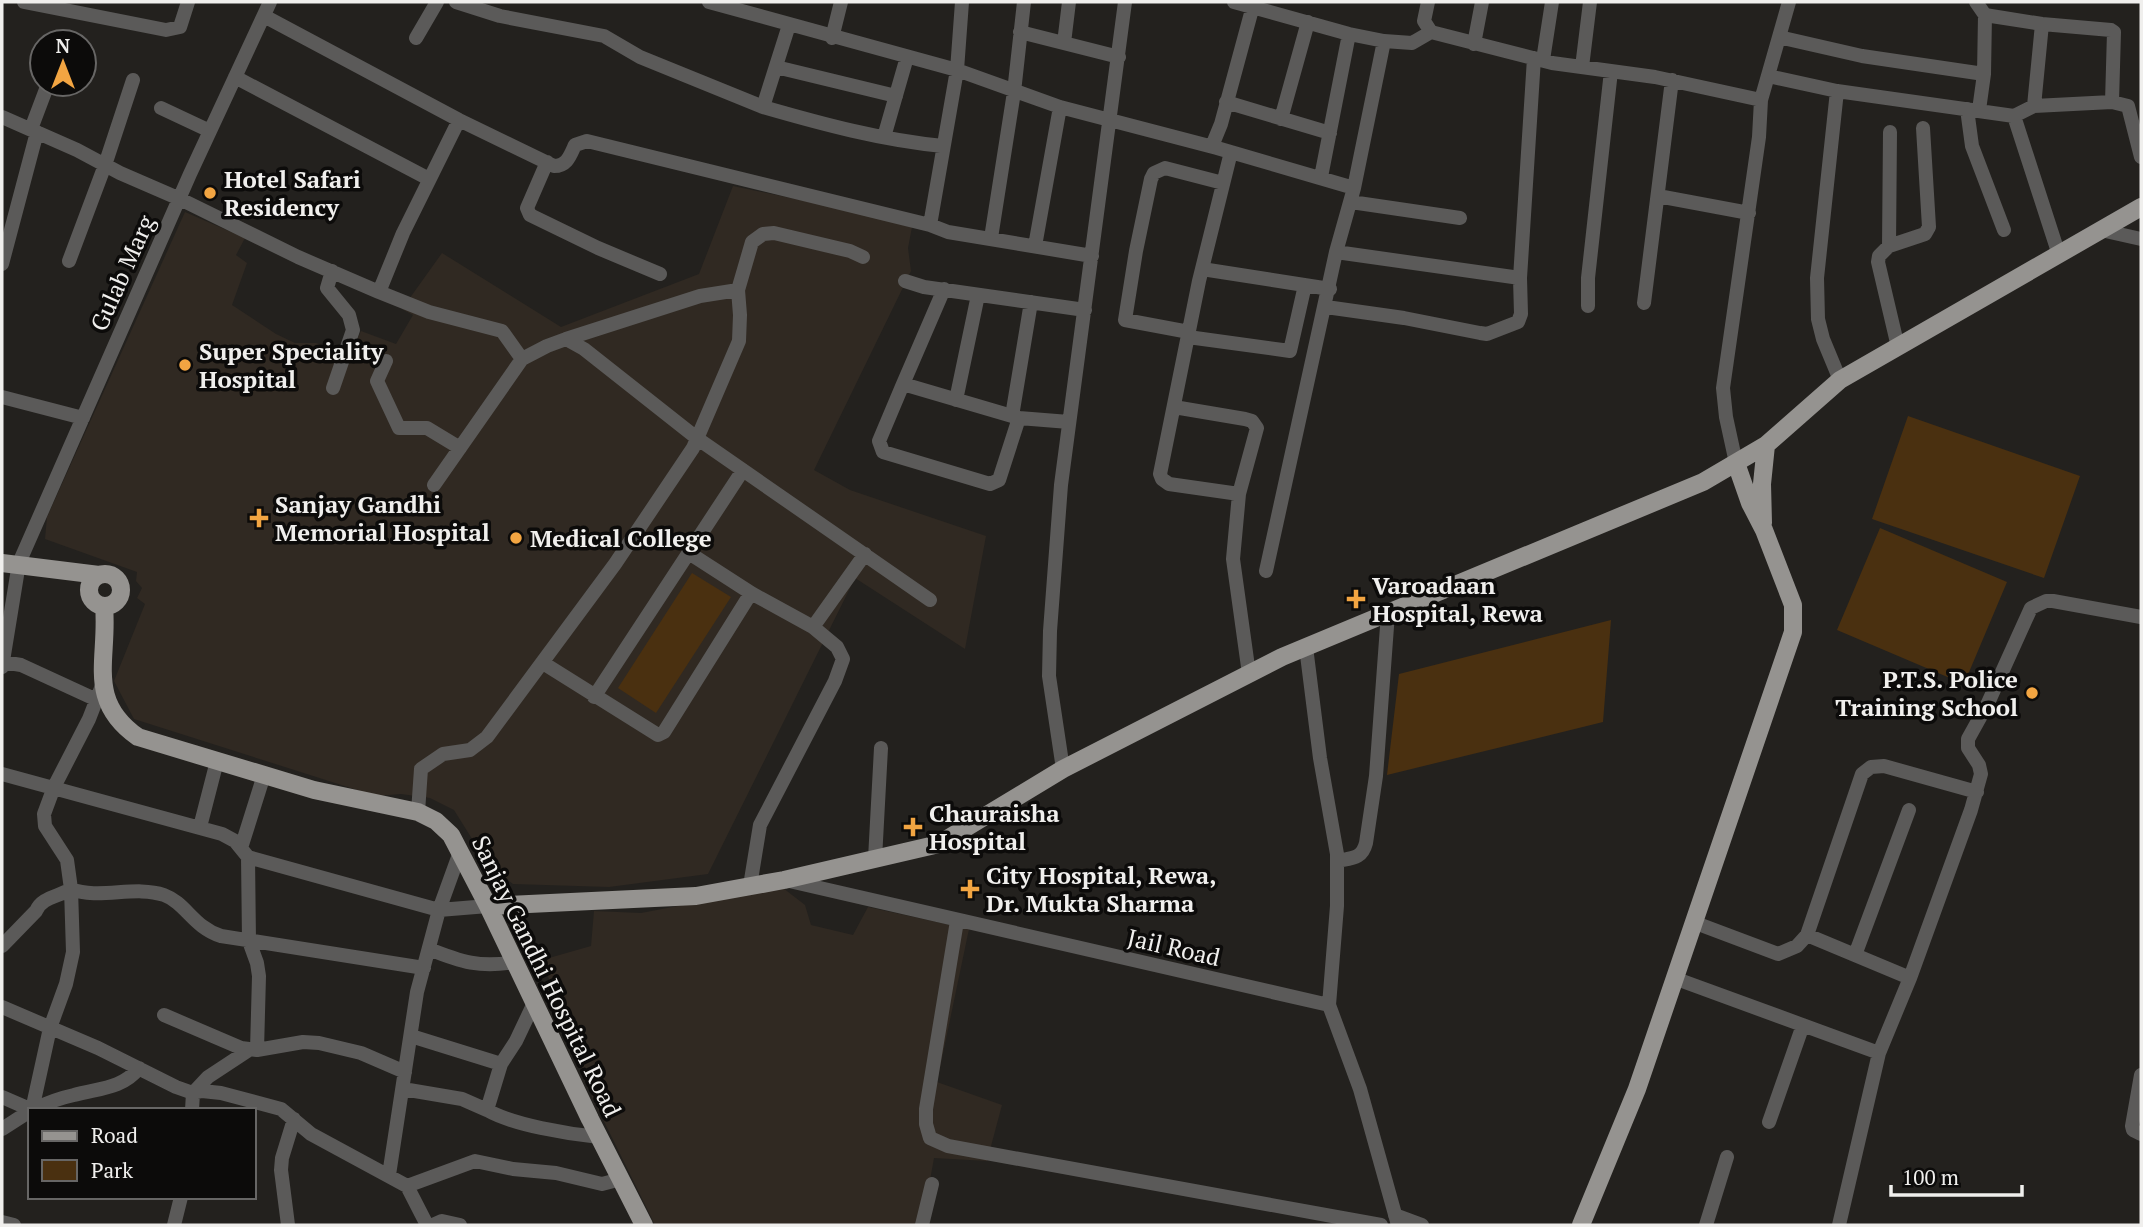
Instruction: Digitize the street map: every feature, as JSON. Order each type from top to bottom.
[{"type":"main road","points":[[488,906],[696,896],[784,880],[939,844],[1063,769],[1306,647],[1703,482],[1766,445],[1840,380],[2141,207]]},
{"type":"main road","points":[[1764,530],[1762,484],[1766,445]]},
{"type":"main road","points":[[1581,1225],[1637,1089],[1793,632],[1793,605],[1735,463]]},
{"type":"main road","name":"Sanjay Gandhi Hospital Road","points":[[10,563],[109,574],[120,585],[117,599],[104,606],[106,621],[103,682],[117,719],[138,737],[314,790],[418,812],[436,821],[451,835],[644,1225]]},
{"type":"street","points":[[27,2],[71,7],[166,30],[176,30],[183,22],[188,2]]},
{"type":"street","name":"Gulab Marg","points":[[2,665],[10,563],[83,418],[270,2]]},
{"type":"street","points":[[416,38],[437,2]]},
{"type":"street","points":[[456,2],[500,16],[604,36],[640,57],[763,107],[830,127],[943,146]]},
{"type":"street","points":[[709,2],[957,70],[1060,107],[1321,177],[1352,195],[1460,218]]},
{"type":"street","points":[[832,37],[841,2]]},
{"type":"street","points":[[930,225],[957,70],[962,2]]},
{"type":"street","points":[[991,238],[1014,92],[1024,2]]},
{"type":"street","points":[[1064,43],[1069,2]]},
{"type":"street","points":[[1063,769],[1051,697],[1049,631],[1060,485],[1125,2]]},
{"type":"street","points":[[1234,2],[1253,4],[1349,34],[1384,41],[1412,43],[1431,32]]},
{"type":"street","points":[[1428,2],[1424,20],[1431,32],[1538,59],[1672,80],[1761,100]]},
{"type":"street","points":[[1474,44],[1482,2]]},
{"type":"street","points":[[1326,307],[1487,334],[1518,321],[1521,314],[1520,278],[1538,59],[1552,2]]},
{"type":"street","points":[[1582,66],[1590,2]]},
{"type":"street","points":[[1735,463],[1723,388],[1749,213],[1761,100],[1789,2]]},
{"type":"street","points":[[1976,2],[1984,15],[1984,74],[1973,110],[1972,146],[2004,230]]},
{"type":"street","points":[[1212,146],[1227,102],[1253,4]]},
{"type":"street","points":[[1984,15],[2114,32],[2112,102]]},
{"type":"street","points":[[264,16],[459,120],[547,162],[561,166],[567,161],[575,145],[587,141],[930,225],[948,232],[1092,256]]},
{"type":"street","points":[[1281,119],[1308,22]]},
{"type":"street","points":[[2034,106],[2042,24]]},
{"type":"street","points":[[763,107],[789,25]]},
{"type":"street","points":[[1020,32],[1119,57]]},
{"type":"street","points":[[1321,177],[1349,34]]},
{"type":"street","points":[[1779,37],[1862,56],[1984,74]]},
{"type":"street","points":[[1266,571],[1336,252],[1352,195],[1384,41]]},
{"type":"street","points":[[884,137],[907,57]]},
{"type":"street","points":[[776,67],[896,96]]},
{"type":"street","points":[[1588,306],[1588,278],[1611,71]]},
{"type":"street","points":[[1768,76],[1837,91],[2014,116],[2034,106],[2112,102],[2135,104],[2141,157]]},
{"type":"street","points":[[235,77],[429,179]]},
{"type":"street","points":[[69,261],[133,80]]},
{"type":"street","points":[[1644,303],[1672,80]]},
{"type":"street","points":[[1837,91],[1818,278],[1818,319],[1840,380]]},
{"type":"street","points":[[2,264],[7,225],[44,98]]},
{"type":"street","points":[[1227,102],[1330,133]]},
{"type":"street","points":[[1035,246],[1060,107]]},
{"type":"street","points":[[162,108],[210,131]]},
{"type":"street","points":[[2014,116],[2059,255]]},
{"type":"street","points":[[2,117],[379,292],[429,312],[502,331],[522,359]]},
{"type":"street","points":[[379,292],[402,233],[459,120]]},
{"type":"street","points":[[1898,347],[1878,262],[1879,256],[1889,246],[1924,234],[1930,227],[1923,128]]},
{"type":"street","points":[[1889,246],[1890,132]]},
{"type":"street","points":[[1231,152],[1202,269],[1160,474],[1162,480],[1169,484],[1239,494]]},
{"type":"street","points":[[547,162],[527,208],[530,215],[660,274]]},
{"type":"street","points":[[1223,183],[1165,168],[1154,173],[1136,251],[1125,320],[1290,351],[1305,285]]},
{"type":"street","points":[[1658,196],[1749,213]]},
{"type":"street","points":[[2101,230],[2141,239]]},
{"type":"street","points":[[418,812],[421,769],[443,754],[477,747],[487,737],[615,564],[698,439],[739,341],[738,290],[752,242],[763,234],[786,236],[850,251],[863,257]]},
{"type":"street","points":[[1336,252],[1520,278]]},
{"type":"street","points":[[1202,269],[1329,289]]},
{"type":"street","points":[[332,271],[327,288],[349,315],[353,330],[333,388]]},
{"type":"street","points":[[905,281],[924,287],[1085,310]]},
{"type":"street","points":[[944,289],[879,442],[883,452],[990,484],[999,480],[1015,417],[1031,302]]},
{"type":"street","points":[[434,485],[522,359],[566,339],[700,296],[738,290]]},
{"type":"street","points":[[956,400],[978,295]]},
{"type":"street","points":[[566,339],[584,349],[698,439],[930,600]]},
{"type":"street","points":[[386,361],[377,382],[399,428],[427,428],[460,448]]},
{"type":"street","points":[[903,384],[1015,417],[1069,422]]},
{"type":"street","points":[[2,397],[83,418]]},
{"type":"street","points":[[1174,407],[1252,421],[1256,428],[1239,494],[1233,559],[1250,674]]},
{"type":"street","points":[[594,697],[743,470]]},
{"type":"street","points":[[689,553],[751,593],[813,627],[837,647],[843,659],[835,681],[760,825],[750,886]]},
{"type":"street","points":[[813,627],[865,554]]},
{"type":"street","points":[[543,663],[658,735],[664,732],[751,593]]},
{"type":"street","points":[[1839,1225],[1879,1054],[1910,978],[1976,792],[1981,770],[1968,748],[1968,739],[1988,703],[2031,608],[2046,601],[2053,601],[2141,617]]},
{"type":"street","points":[[1337,861],[1358,857],[1364,852],[1366,843],[1376,776],[1388,613]]},
{"type":"street","points":[[1306,647],[1337,861],[1337,906],[1329,1005],[1360,1089],[1396,1220],[1422,1225]]},
{"type":"street","points":[[2,665],[21,665],[97,700]]},
{"type":"street","points":[[31,1108],[50,1028],[66,984],[73,952],[71,889],[67,860],[47,831],[43,820],[54,787],[89,719],[103,682]]},
{"type":"street","points":[[875,859],[881,748]]},
{"type":"street","points":[[200,827],[217,761]]},
{"type":"street","points":[[1693,922],[1778,954],[1797,946],[1807,935],[1862,774],[1871,767],[1884,765],[1976,792]]},
{"type":"street","points":[[2,774],[200,827],[229,837],[245,852],[439,910],[488,906]]},
{"type":"street","points":[[253,1050],[259,976],[249,940],[245,852],[264,775]]},
{"type":"street","points":[[1855,955],[1909,810]]},
{"type":"street","points":[[389,1175],[417,992],[439,910],[460,852]]},
{"type":"street","name":"Jail Road","points":[[784,880],[1329,1005]]},
{"type":"street","points":[[2,946],[39,905],[71,889],[163,895],[210,932],[424,968]]},
{"type":"street","points":[[957,921],[926,1109],[930,1138],[948,1146],[1381,1225]]},
{"type":"street","points":[[1807,935],[1910,978]]},
{"type":"street","points":[[429,949],[473,965],[515,962]]},
{"type":"street","points":[[1674,978],[1879,1054]]},
{"type":"street","points":[[487,1110],[500,1064],[512,1048],[534,1003]]},
{"type":"street","points":[[2,1007],[176,1087],[193,1093],[209,1091],[275,1106],[311,1134],[407,1186],[427,1225]]},
{"type":"street","points":[[164,1015],[253,1050]]},
{"type":"street","points":[[1769,1122],[1803,1025]]},
{"type":"street","points":[[411,1036],[500,1064]]},
{"type":"street","points":[[192,1108],[193,1093],[208,1077],[253,1050],[303,1042],[319,1043],[361,1053],[405,1072]]},
{"type":"street","points":[[36,1108],[75,1094],[116,1085],[126,1081],[139,1068]]},
{"type":"street","points":[[2141,1075],[2132,1126],[2133,1130],[2141,1134]]},
{"type":"street","points":[[403,1089],[462,1099],[498,1116],[576,1135],[599,1137]]},
{"type":"street","points":[[2,1097],[28,1109]]},
{"type":"street","points":[[2,1129],[28,1112]]},
{"type":"street","points":[[288,1225],[281,1170],[294,1119]]},
{"type":"street","points":[[1706,1225],[1727,1157]]},
{"type":"street","points":[[407,1186],[475,1161],[513,1170],[556,1172],[601,1184],[621,1179]]},
{"type":"street","points":[[922,1225],[932,1184]]},
{"type":"street","points":[[174,1225],[180,1199]]},
{"type":"street","points":[[433,1225],[442,1221],[460,1225]]},
{"type":"street","points":[[2,1222],[14,1225]]},
{"type":"shaded area","name":"Medical College","points":[[733,186],[902,221],[912,227],[908,248],[911,271],[814,470],[850,490],[986,536],[965,649],[855,578],[708,874],[609,887],[513,884],[489,866],[454,810],[430,798],[401,794],[376,796],[134,719],[114,681],[145,604],[137,598],[142,588],[136,581],[137,572],[45,539],[47,517],[185,212],[245,238],[236,255],[247,263],[232,305],[276,334],[295,343],[316,343],[350,355],[361,331],[396,344],[413,315],[402,309],[442,253],[561,327],[699,274]]},
{"type":"shaded area","points":[[783,888],[805,905],[811,925],[853,935],[868,907],[969,929],[937,1082],[1002,1105],[987,1161],[934,1158],[922,1225],[655,1225],[592,1097],[542,960],[591,946],[594,911],[641,913]]},
{"type":"green space","points":[[1908,416],[2080,476],[2044,578],[1872,519]]},
{"type":"green space","points":[[1880,528],[2007,582],[1964,684],[1837,630]]},
{"type":"green space","points":[[692,573],[731,597],[656,713],[618,688]]},
{"type":"green space","points":[[1611,620],[1603,722],[1387,775],[1399,674]]},
{"type":"place","name":"Hotel Safari Residency","points":[[210,193]]},
{"type":"place","name":"Super Speciality Hospital","points":[[185,365]]},
{"type":"place","name":"Sanjay Gandhi Memorial Hospital","points":[[259,518]]},
{"type":"place","name":"Medical College","points":[[516,538]]},
{"type":"place","name":"Varoadaan Hospital, Rewa","points":[[1356,599]]},
{"type":"place","name":"P.T.S. Police Training School","points":[[2032,693]]},
{"type":"place","name":"Chauraisha Hospital","points":[[913,827]]},
{"type":"place","name":"City Hospital, Rewa, Dr. Mukta Sharma","points":[[970,889]]}]
